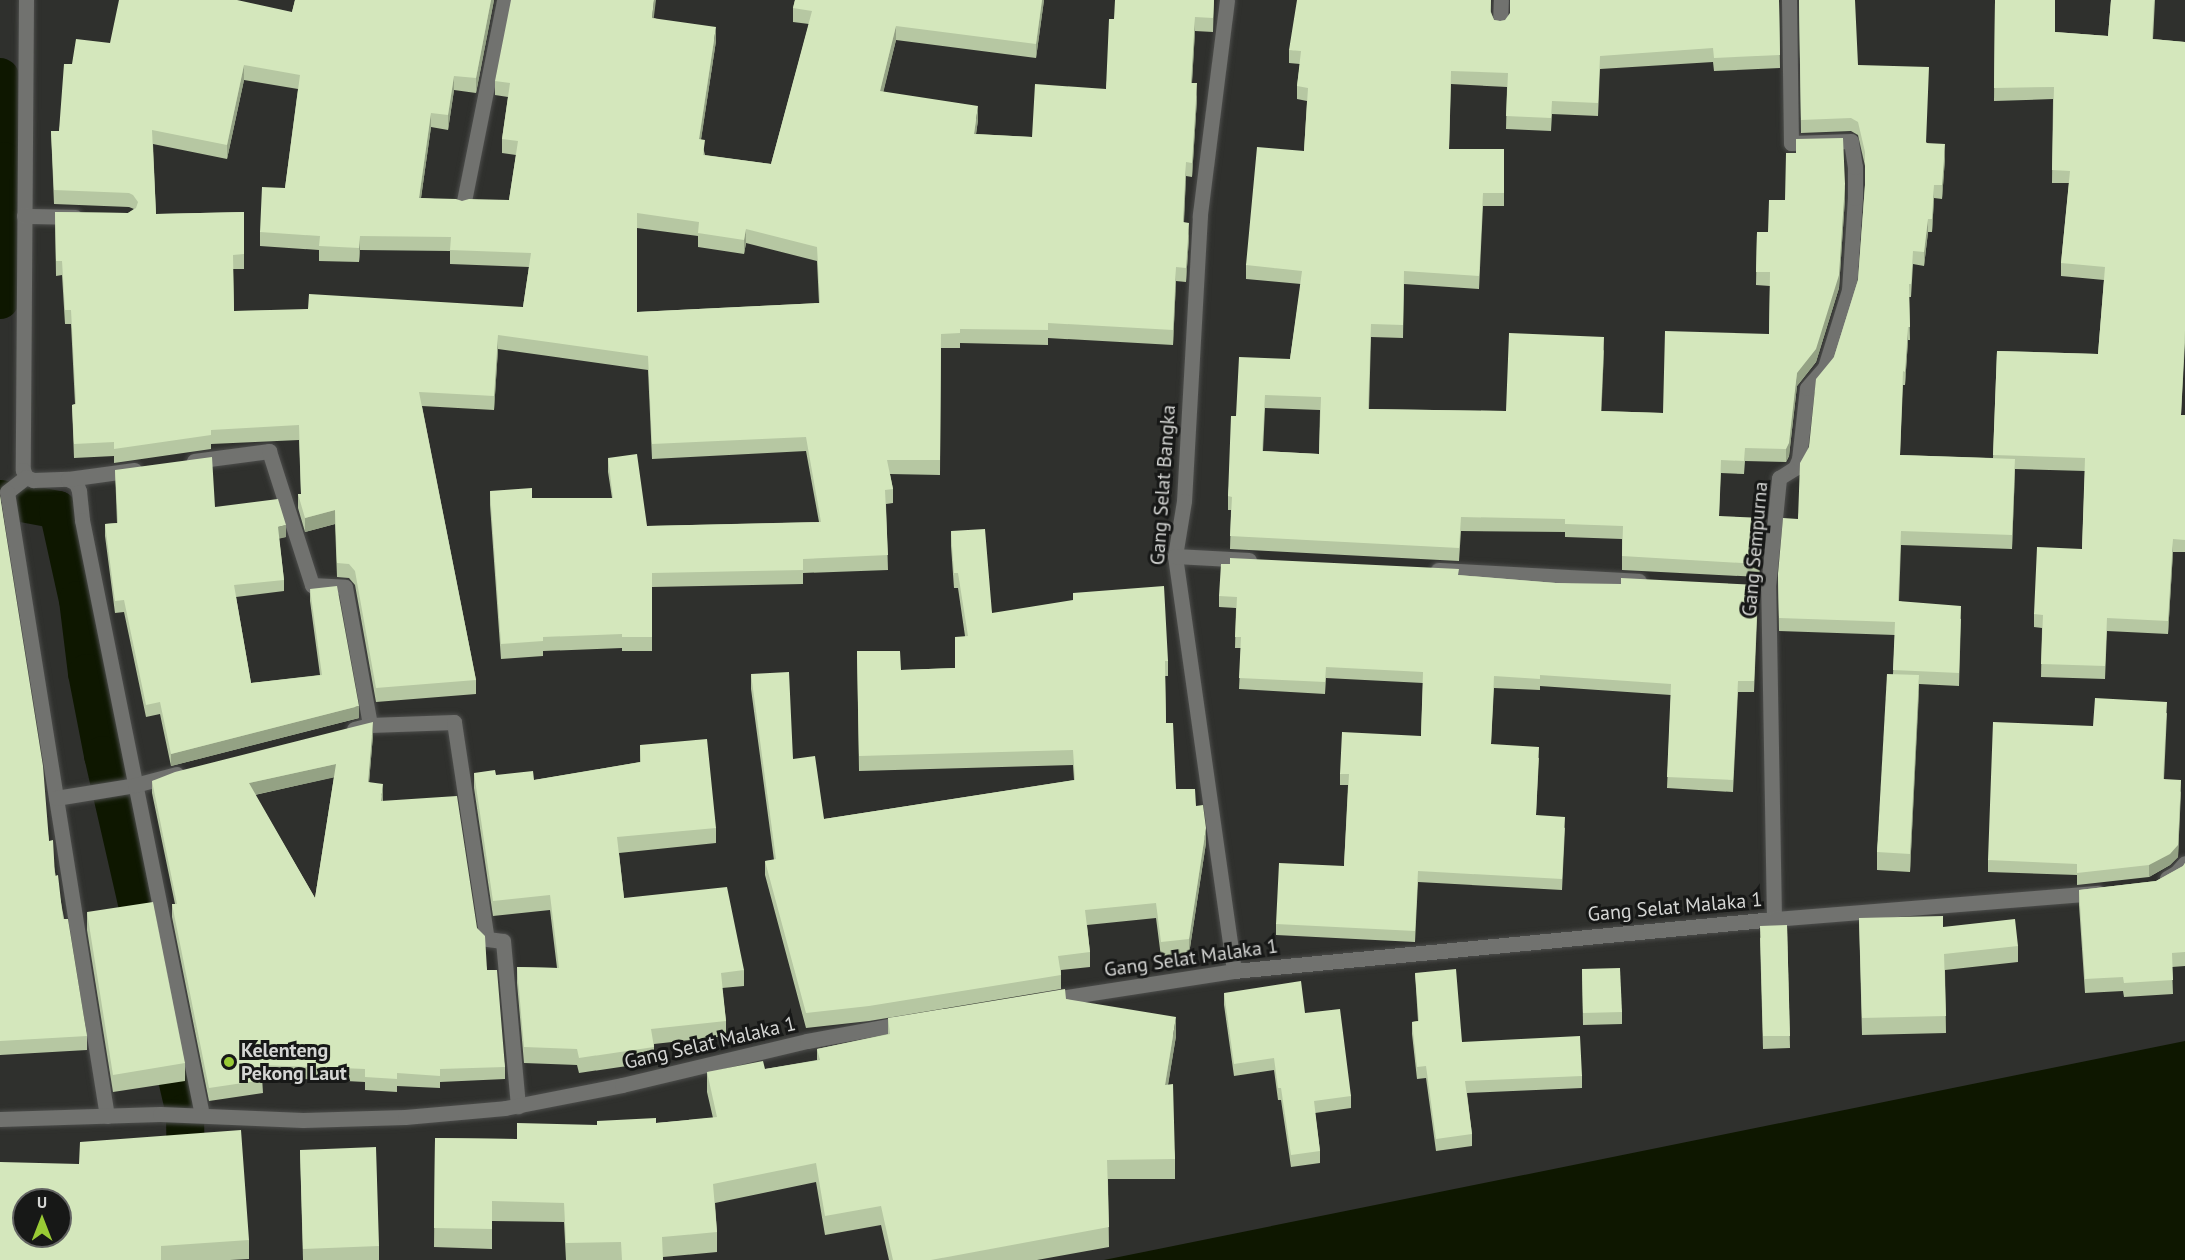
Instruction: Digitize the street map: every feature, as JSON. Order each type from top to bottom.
[{"type":"street","points":[[26,0],[23,470],[26,477],[33,480],[68,479],[151,468]]},
{"type":"street","points":[[463,206],[504,0]]},
{"type":"street","name":"Gang Selat Bangka","points":[[1227,0],[1200,214],[1184,501],[1175,556],[1234,971]]},
{"type":"street","points":[[1500,25],[1501,0]]},
{"type":"street","name":"Gang Sempurna","points":[[1774,919],[1762,587],[1779,477],[1796,468],[1807,388],[1825,366],[1849,290],[1855,167],[1851,141],[1791,143],[1789,0]]},
{"type":"street","points":[[24,216],[94,217]]},
{"type":"street","points":[[174,464],[269,451],[312,585],[345,587],[370,725]]},
{"type":"street","points":[[26,477],[8,492],[107,1116]]},
{"type":"street","points":[[68,479],[76,483],[79,491],[82,520],[202,1115]]},
{"type":"street","points":[[1175,556],[1269,561]]},
{"type":"street","points":[[1424,569],[1649,581]]},
{"type":"street","points":[[336,734],[370,725],[454,722],[487,939],[504,941],[518,1106]]},
{"type":"street","points":[[57,798],[135,785],[189,771]]},
{"type":"street","points":[[2152,886],[2176,873],[2185,862]]},
{"type":"street","name":"Gang Selat Malaka 1","points":[[1028,1004],[1234,971],[1774,919],[2113,892]]},
{"type":"street","name":"Gang Selat Malaka 1","points":[[0,1119],[160,1114],[303,1120],[405,1117],[518,1106],[622,1085],[807,1041],[918,1021]]},
{"type":"shaded area","points":[[2185,1041],[2185,1260],[1104,1260]]},
{"type":"building","points":[[119,0],[237,0],[292,12],[295,0],[491,0],[476,78],[454,76],[448,115],[431,113],[419,198],[462,201],[469,199],[509,200],[518,141],[502,139],[510,83],[495,81],[511,0],[654,0],[652,18],[716,27],[699,139],[705,140],[703,155],[771,164],[812,11],[793,8],[795,0],[1042,0],[1036,44],[896,26],[880,91],[978,106],[974,134],[1032,137],[1035,84],[1106,89],[1109,19],[1114,19],[1115,0],[1214,0],[1213,18],[1195,17],[1191,83],[1197,83],[1192,163],[1186,162],[1183,222],[1189,223],[1186,268],[1176,267],[1173,330],[1048,323],[1048,330],[960,329],[960,333],[941,334],[940,460],[887,460],[893,489],[885,490],[888,555],[803,559],[803,570],[652,573],[652,637],[622,637],[622,634],[543,637],[543,641],[501,644],[490,491],[532,488],[532,498],[613,498],[608,458],[637,454],[647,526],[821,522],[806,437],[652,444],[648,356],[498,335],[494,396],[419,392],[476,680],[376,688],[355,571],[349,564],[337,563],[335,510],[305,518],[298,494],[301,494],[299,425],[211,430],[211,435],[114,449],[114,442],[74,444],[72,405],[76,404],[71,310],[65,310],[62,261],[56,261],[55,212],[128,213],[136,208],[138,202],[129,193],[54,190],[51,131],[59,131],[64,64],[72,64],[76,39],[110,43]],"holes":[[[244,65],[300,75],[285,188],[262,187],[260,232],[320,236],[319,246],[359,248],[360,236],[451,237],[450,250],[531,253],[523,307],[309,294],[308,309],[234,311],[233,255],[244,254],[244,212],[156,214],[152,130],[227,145]],[[637,213],[699,222],[698,233],[744,240],[746,229],[817,247],[820,303],[637,312]]]},
{"type":"building","points":[[1297,0],[1491,0],[1490,11],[1494,20],[1500,21],[1505,20],[1510,13],[1510,0],[1779,0],[1780,55],[1714,58],[1713,48],[1600,56],[1598,103],[1552,101],[1551,118],[1506,116],[1508,73],[1451,71],[1449,149],[1504,149],[1504,193],[1483,193],[1479,276],[1404,271],[1403,325],[1371,324],[1368,409],[1506,411],[1509,333],[1604,337],[1601,411],[1663,413],[1665,331],[1769,334],[1770,272],[1756,272],[1757,232],[1768,232],[1769,200],[1785,200],[1786,153],[1796,153],[1796,139],[1843,138],[1845,184],[1839,275],[1816,349],[1797,373],[1789,443],[1786,449],[1745,448],[1744,461],[1721,460],[1719,516],[1764,518],[1759,564],[1622,556],[1623,526],[1565,524],[1565,519],[1461,517],[1459,548],[1230,536],[1232,497],[1228,496],[1231,416],[1236,416],[1239,357],[1290,359],[1302,271],[1246,265],[1257,147],[1304,151],[1308,88],[1297,86],[1301,51],[1289,50]],"holes":[[[1265,395],[1321,397],[1319,454],[1262,451]]]},
{"type":"building","points":[[1799,0],[1855,0],[1858,65],[1929,67],[1926,143],[1945,144],[1942,185],[1934,185],[1932,219],[1928,219],[1924,252],[1913,251],[1911,284],[1909,284],[1910,327],[1908,327],[1905,372],[1903,371],[1900,455],[2015,459],[2012,535],[1901,531],[1898,601],[1961,606],[1959,673],[1893,670],[1895,622],[1779,618],[1778,574],[1783,518],[1798,519],[1800,463],[1809,447],[1816,379],[1834,357],[1858,280],[1865,185],[1865,152],[1858,122],[1851,118],[1801,120]]},
{"type":"building","points":[[1995,0],[2055,0],[2055,32],[2108,36],[2111,0],[2154,0],[2152,39],[2185,42],[2185,330],[2181,415],[2185,415],[2185,540],[2173,539],[2168,621],[2107,618],[2105,666],[2041,664],[2043,615],[2034,614],[2037,547],[2082,549],[2085,458],[1993,455],[1997,351],[2098,354],[2105,267],[2061,263],[2070,171],[2052,170],[2054,87],[1994,88]]},
{"type":"building","points":[[212,457],[215,507],[278,499],[286,525],[278,527],[284,580],[234,585],[251,683],[322,675],[310,589],[337,586],[359,706],[171,754],[160,702],[146,705],[124,600],[115,601],[105,524],[118,523],[115,470]]},
{"type":"building","points":[[0,496],[43,766],[49,841],[53,840],[55,876],[58,875],[63,919],[68,919],[87,1036],[0,1041]]},
{"type":"building","points":[[985,529],[992,613],[1073,600],[1073,593],[1164,586],[1168,661],[1165,661],[1166,723],[1173,723],[1176,789],[1195,789],[1196,806],[1203,805],[1206,828],[1189,939],[1161,942],[1156,903],[1085,910],[1090,952],[1058,956],[1061,975],[869,1006],[806,1013],[765,861],[776,859],[751,674],[789,672],[793,759],[815,756],[824,819],[1075,780],[1073,750],[859,756],[857,651],[900,651],[901,670],[955,668],[955,637],[968,636],[958,573],[954,573],[951,531]]},
{"type":"building","points":[[1230,558],[1459,569],[1458,575],[1556,583],[1621,584],[1621,578],[1758,585],[1754,681],[1738,681],[1733,780],[1667,777],[1671,684],[1540,675],[1540,679],[1494,676],[1491,744],[1539,747],[1536,815],[1565,817],[1562,879],[1418,871],[1415,931],[1276,924],[1279,863],[1344,866],[1349,774],[1340,774],[1342,732],[1421,736],[1423,672],[1326,667],[1325,682],[1239,678],[1241,637],[1235,637],[1237,597],[1219,596],[1221,564],[1230,564]]},
{"type":"building","points":[[1887,674],[1919,675],[1910,854],[1877,852]]},
{"type":"building","points":[[2095,698],[2167,702],[2163,779],[2181,780],[2178,845],[2170,854],[2149,865],[2077,873],[2077,864],[1988,860],[1993,722],[2093,726]]},
{"type":"building","points":[[373,722],[368,782],[383,784],[381,801],[457,796],[477,928],[485,936],[487,970],[497,970],[505,1067],[440,1069],[440,1076],[397,1073],[397,1079],[365,1077],[365,1069],[260,1065],[263,1080],[209,1088],[172,904],[177,904],[152,781],[175,772]],"holes":[[[336,764],[315,898],[249,783]]]},
{"type":"building","points":[[707,739],[716,828],[617,837],[624,898],[727,887],[744,970],[721,973],[726,1021],[651,1029],[654,1047],[579,1058],[577,1049],[524,1047],[517,967],[559,968],[550,895],[493,901],[474,773],[495,770],[496,775],[533,771],[534,780],[641,762],[640,745]]},
{"type":"building","points":[[2185,863],[2185,952],[2172,953],[2173,980],[2124,983],[2123,977],[2085,979],[2079,890],[2156,881]]},
{"type":"building","points":[[153,902],[185,1063],[113,1075],[87,912]]},
{"type":"building","points":[[1943,916],[1943,927],[2015,919],[2018,946],[1944,954],[1946,1016],[1862,1018],[1859,918]]},
{"type":"building","points":[[1787,925],[1790,1036],[1763,1036],[1760,926]]},
{"type":"building","points":[[1620,968],[1622,1012],[1583,1013],[1582,969]]},
{"type":"building","points":[[1456,969],[1462,1042],[1580,1036],[1582,1076],[1465,1081],[1472,1134],[1436,1139],[1426,1066],[1417,1067],[1412,1022],[1419,1021],[1415,973]]},
{"type":"building","points":[[1301,981],[1305,1013],[1340,1009],[1351,1096],[1314,1101],[1320,1151],[1291,1155],[1274,1058],[1234,1064],[1224,993]]},
{"type":"building","points":[[1065,989],[1066,999],[1176,1017],[1165,1085],[1173,1084],[1175,1159],[1107,1160],[1109,1227],[931,1260],[893,1260],[881,1206],[825,1216],[816,1163],[713,1184],[717,1232],[662,1237],[663,1260],[622,1260],[621,1242],[566,1243],[564,1203],[492,1201],[492,1229],[434,1228],[435,1138],[517,1139],[517,1123],[597,1125],[597,1121],[656,1118],[656,1123],[717,1117],[707,1072],[763,1061],[765,1069],[820,1060],[817,1049],[890,1034],[888,1018]]},
{"type":"building","points":[[241,1130],[249,1240],[161,1246],[161,1260],[0,1260],[0,1162],[79,1164],[80,1142]]},
{"type":"building","points":[[376,1147],[379,1246],[303,1249],[300,1150]]},
{"type":"waterway","points":[[0,77],[3,161],[0,300]]},
{"type":"waterway","points":[[0,499],[58,510],[78,600],[87,673],[103,755],[149,956]]},
{"type":"waterway","points":[[166,1032],[185,1113],[187,1260]]},
{"type":"place","name":"Kelenteng Pekong Laut","points":[[229,1062]]}]
